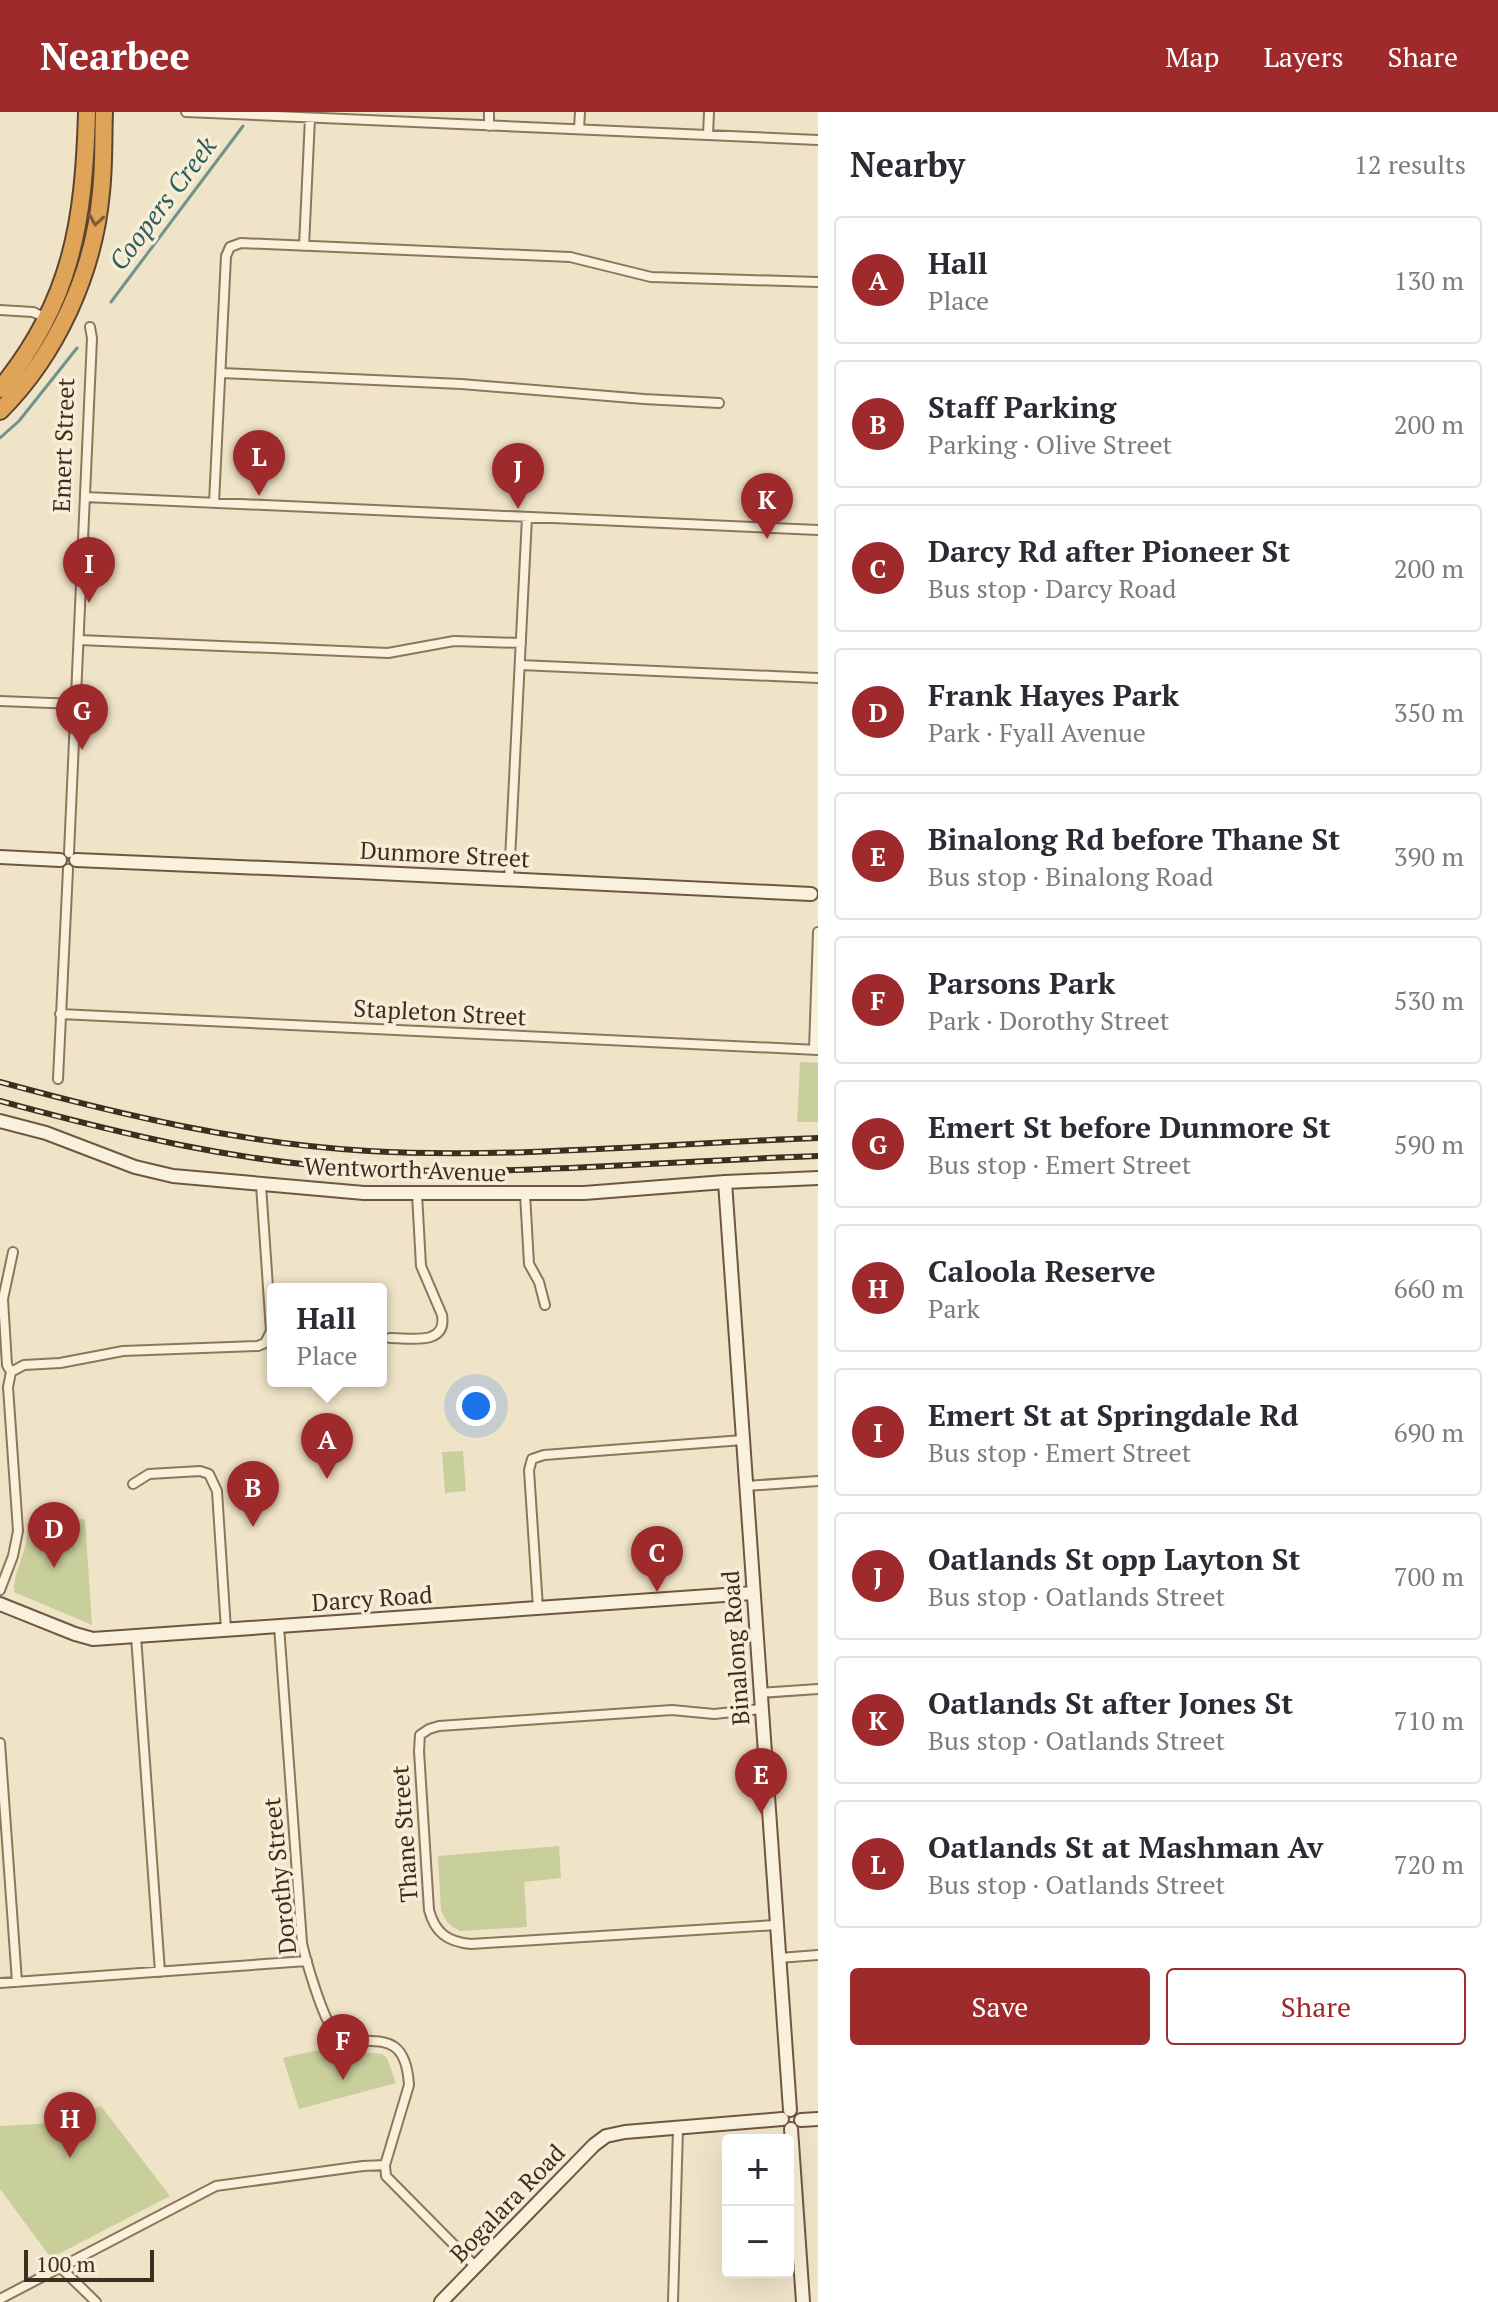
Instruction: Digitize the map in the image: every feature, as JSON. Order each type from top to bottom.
[{"type":"highway","name":"Emert Street","points":[[0,389],[32,345],[46,319],[74,248],[85,177],[87,112]]},
{"type":"highway","name":"Emert Street","points":[[0,411],[48,348],[82,278],[93,240],[101,192],[104,112]]},
{"type":"street","points":[[186,112],[818,140]]},
{"type":"street","points":[[489,112],[489,126]]},
{"type":"street","points":[[579,129],[580,112]]},
{"type":"street","points":[[708,135],[709,112]]},
{"type":"street","points":[[304,246],[310,118]]},
{"type":"street","points":[[214,503],[226,256],[230,247],[241,243],[570,257],[651,277],[818,282]]},
{"type":"street","points":[[0,310],[33,312],[46,319]]},
{"type":"street","name":"Emert Street","points":[[58,1079],[90,327]]},
{"type":"street","points":[[221,373],[461,384],[719,403]]},
{"type":"street","points":[[85,497],[818,530]]},
{"type":"street","points":[[509,880],[527,517]]},
{"type":"street","points":[[79,640],[388,653],[454,641],[521,643]]},
{"type":"street","points":[[520,665],[818,678]]},
{"type":"street","points":[[0,701],[76,704]]},
{"type":"street","name":"Dunmore Street","points":[[0,857],[816,894]]},
{"type":"street","points":[[816,1050],[818,932]]},
{"type":"street","name":"Stapleton Street","points":[[60,1014],[816,1050]]},
{"type":"street","name":"Wentworth Avenue","points":[[0,1121],[46,1133],[147,1170],[197,1179],[364,1193],[584,1193],[818,1178]]},
{"type":"street","name":"Binalong Road","points":[[725,1182],[803,2302]]},
{"type":"street","points":[[261,1185],[268,1283]]},
{"type":"street","points":[[390,1338],[431,1339],[444,1324],[421,1266],[417,1194]]},
{"type":"street","points":[[525,1194],[529,1264],[539,1282],[545,1305]]},
{"type":"street","points":[[0,1590],[13,1556],[18,1531],[8,1387],[11,1372],[7,1365],[3,1299],[13,1252]]},
{"type":"street","points":[[11,1372],[24,1365],[60,1363],[123,1351],[258,1346],[267,1339]]},
{"type":"street","points":[[538,1608],[529,1470],[532,1459],[544,1455],[743,1440]]},
{"type":"street","points":[[133,1484],[149,1474],[200,1471],[209,1474],[217,1491],[226,1630]]},
{"type":"street","points":[[746,1486],[818,1481]]},
{"type":"street","name":"Darcy Road","points":[[0,1604],[87,1638],[753,1593]]},
{"type":"street","name":"Dorothy Street","points":[[279,1626],[302,1943],[307,1961],[333,2030],[348,2038],[390,2044],[396,2048],[409,2077],[408,2094],[385,2165]]},
{"type":"street","points":[[136,1636],[160,1972]]},
{"type":"street","points":[[760,1693],[818,1689]]},
{"type":"street","name":"Thane Street","points":[[761,1709],[714,1714],[672,1710],[429,1729],[420,1735],[419,1751],[429,1910],[437,1930],[458,1943],[471,1944],[776,1925]]},
{"type":"street","points":[[0,1743],[17,1982]]},
{"type":"street","points":[[779,1958],[818,1955]]},
{"type":"street","points":[[0,1983],[307,1961]]},
{"type":"street","points":[[673,2302],[678,2128],[818,2119]]},
{"type":"street","name":"Bogalara Road","points":[[441,2302],[606,2136],[678,2128]]},
{"type":"street","points":[[0,2299],[216,2186],[363,2166],[385,2165],[386,2176],[392,2184],[475,2266]]},
{"type":"street","points":[[61,2268],[96,2302]]},
{"type":"green space","points":[[800,1062],[818,1063],[818,1122],[797,1122]]},
{"type":"green space","points":[[463,1451],[466,1491],[445,1493],[442,1452]]},
{"type":"green space","points":[[85,1519],[92,1625],[14,1592],[27,1524]]},
{"type":"green space","points":[[559,1846],[561,1878],[524,1882],[527,1927],[460,1931],[444,1917],[438,1856]]},
{"type":"green space","points":[[323,2049],[382,2054],[387,2058],[396,2083],[299,2109],[283,2058]]},
{"type":"green space","points":[[101,2106],[170,2196],[51,2258],[0,2189],[0,2126],[52,2123]]},
{"type":"waterway","name":"Coopers Creek","points":[[111,302],[243,126]]},
{"type":"waterway","name":"Coopers Creek","points":[[0,438],[19,421],[77,348]]},
{"type":"railway","points":[[0,1082],[91,1106],[229,1135],[369,1151],[537,1152],[818,1138]]},
{"type":"railway","points":[[0,1101],[183,1146],[322,1166],[481,1171],[818,1156]]},
{"type":"place","name":"Oatlands St at Mashman Av","points":[[259,496]]},
{"type":"place","name":"Oatlands St opp Layton St","points":[[518,509]]},
{"type":"place","name":"Oatlands St after Jones St","points":[[767,539]]},
{"type":"place","name":"Emert St at Springdale Rd","points":[[89,603]]},
{"type":"place","name":"Emert St before Dunmore St","points":[[82,750]]},
{"type":"place","name":"Hall","points":[[327,1479]]},
{"type":"place","name":"Staff Parking","points":[[253,1527]]},
{"type":"place","name":"Frank Hayes Park","points":[[54,1568]]},
{"type":"place","name":"Darcy Rd after Pioneer St","points":[[657,1592]]},
{"type":"place","name":"Binalong Rd before Thane St","points":[[761,1814]]},
{"type":"place","name":"Parsons Park","points":[[343,2080]]},
{"type":"place","name":"Caloola Reserve","points":[[70,2158]]}]
